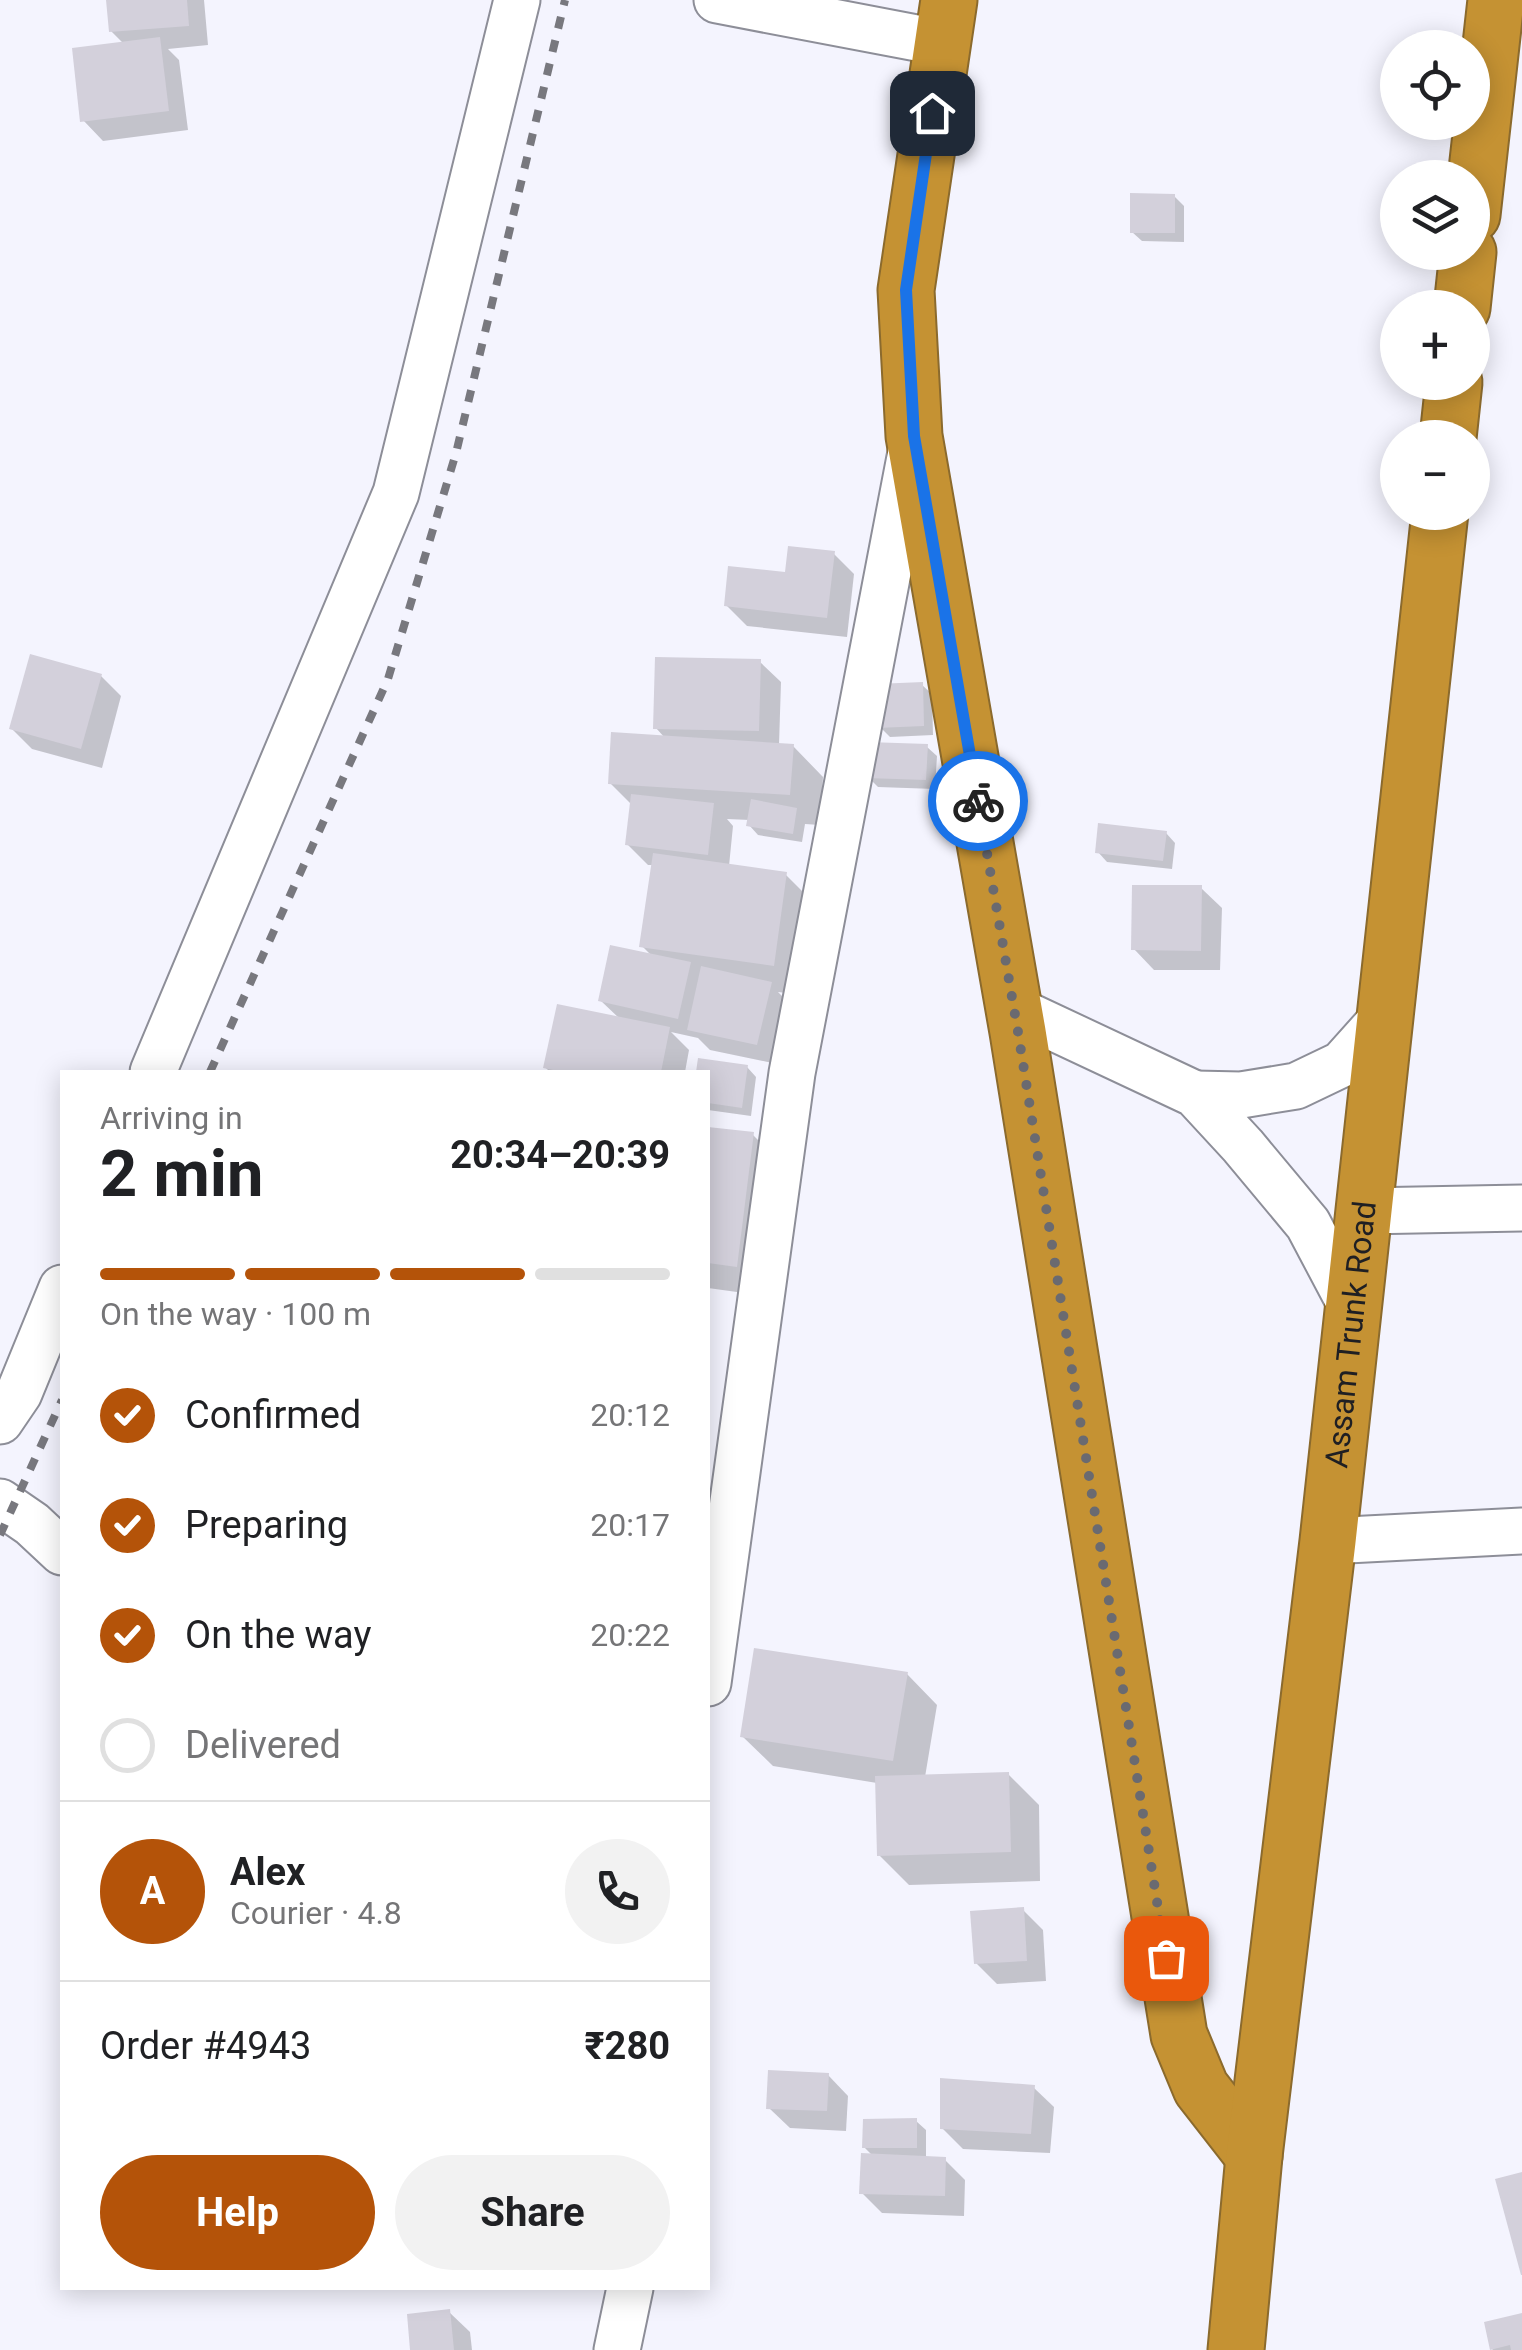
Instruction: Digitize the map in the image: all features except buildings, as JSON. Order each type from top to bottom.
[{"type":"highway","points":[[1478,160],[1496,0]]},
{"type":"highway","points":[[946,21],[906,290],[914,436],[1014,1009],[1179,2036],[1201,2088],[1254,2156]]},
{"type":"highway","name":"Assam Trunk Road","points":[[1236,2350],[1254,2156],[1328,1542],[1438,530]]},
{"type":"street","points":[[154,1070],[396,493],[517,0]]},
{"type":"street","points":[[717,0],[946,21]]},
{"type":"street","points":[[710,1668],[792,1072],[914,436]]},
{"type":"street","points":[[1014,1009],[1195,1094],[1308,1224],[1354,1311]]},
{"type":"street","points":[[1195,1094],[1241,1095],[1296,1086],[1342,1064],[1385,1016]]},
{"type":"street","points":[[1364,1211],[1522,1208]]},
{"type":"street","points":[[0,1421],[19,1392],[60,1293]]},
{"type":"street","points":[[0,1502],[60,1550]]},
{"type":"street","points":[[1328,1542],[1522,1531]]},
{"type":"street","points":[[617,2350],[630,2290]]},
{"type":"railway","points":[[211,1070],[388,679],[456,453],[565,0]]},
{"type":"railway","points":[[0,1535],[60,1404]]},
{"type":"way so far","points":[[978,801],[1166,1958]]},
{"type":"route","points":[[932,113],[906,290],[914,436],[978,801]]}]
